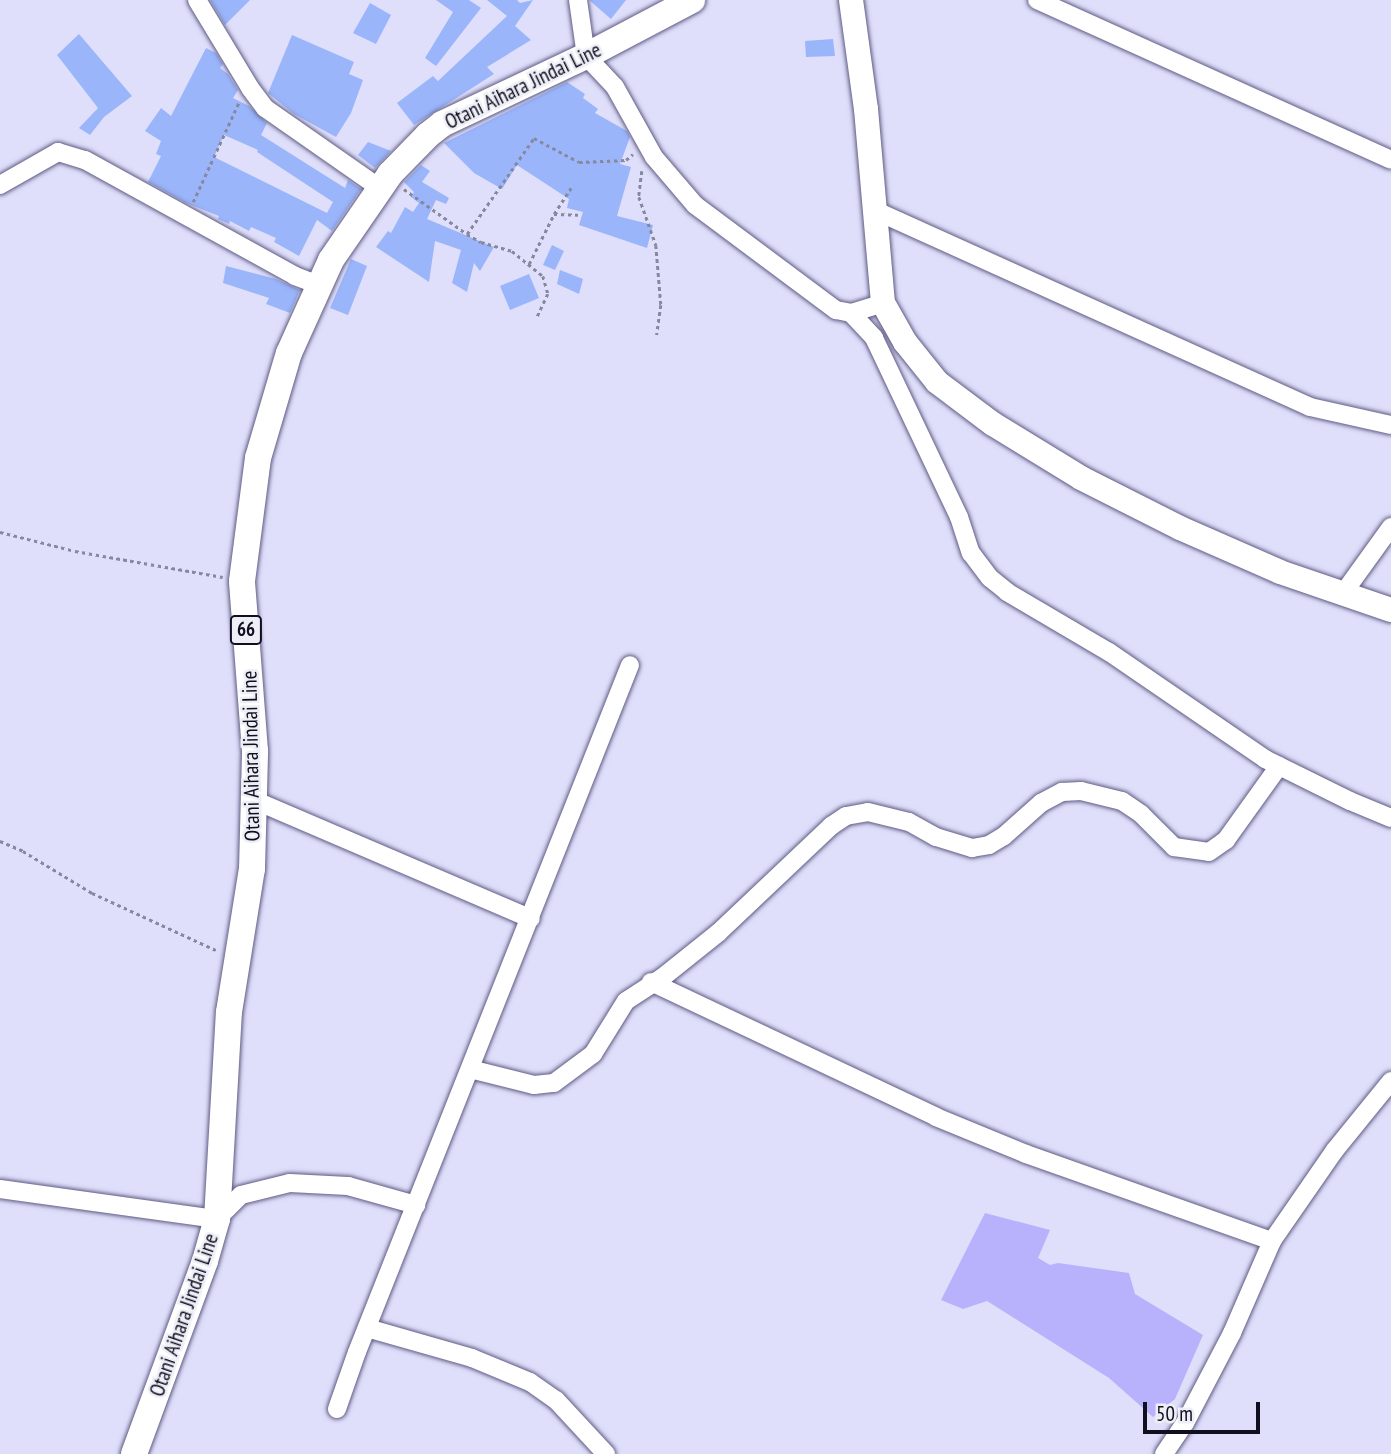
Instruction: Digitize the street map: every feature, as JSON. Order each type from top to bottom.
[{"type":"main road","name":"Otani Aihara Jindai Line","points":[[134,1454],[205,1261],[217,1219],[229,1012],[252,869],[255,751],[242,580],[258,458],[289,353],[331,260],[390,174],[442,124],[586,56],[692,0]]},
{"type":"street","points":[[197,0],[248,85],[265,108],[381,189]]},
{"type":"street","points":[[578,0],[586,56],[615,86],[646,143],[674,184],[695,205],[836,310],[851,313],[883,303]]},
{"type":"street","points":[[851,0],[866,109],[883,303],[905,342],[937,382],[993,424],[1081,478],[1180,528],[1342,595],[1391,610]]},
{"type":"street","points":[[1037,0],[1391,160]]},
{"type":"street","points":[[0,185],[58,152],[85,160],[295,276],[318,285]]},
{"type":"street","points":[[874,210],[1310,407],[1391,425]]},
{"type":"street","points":[[851,313],[874,338],[959,517],[971,553],[990,578],[1007,592],[1109,652],[1279,766],[1391,818]]},
{"type":"street","points":[[1342,595],[1391,527]]},
{"type":"street","points":[[337,1409],[630,665]]},
{"type":"street","points":[[470,1069],[534,1085],[554,1083],[593,1054],[626,1001],[651,982],[663,977],[718,933],[831,826],[846,816],[868,812],[909,822],[936,838],[972,848],[989,845],[1004,836],[1041,803],[1062,792],[1081,791],[1122,801],[1141,814],[1174,847],[1209,852],[1226,841],[1279,766]]},
{"type":"street","points":[[254,800],[531,919]]},
{"type":"street","points":[[651,982],[936,1117],[1026,1154],[1272,1241]]},
{"type":"street","points":[[1164,1454],[1185,1423],[1232,1333],[1272,1241],[1335,1150],[1391,1081]]},
{"type":"street","points":[[0,1189],[217,1219],[241,1195],[290,1183],[348,1186],[416,1205]]},
{"type":"street","points":[[367,1328],[472,1358],[530,1382],[556,1400],[606,1454]]},
{"type":"path","points":[[187,215],[248,85]]},
{"type":"path","points":[[467,234],[534,138],[579,162],[626,160]]},
{"type":"path","points":[[646,143],[639,197],[656,245],[661,305],[657,335]]},
{"type":"path","points":[[529,264],[554,214],[571,188]]},
{"type":"path","points":[[381,189],[405,189],[467,234],[481,242],[512,251],[529,264],[543,276],[548,295],[537,318]]},
{"type":"path","points":[[554,214],[578,215]]},
{"type":"path","points":[[0,532],[75,551],[242,580]]},
{"type":"path","points":[[0,841],[23,851],[92,893],[236,958]]},
{"type":"shaded area","points":[[985,1213],[1050,1230],[1038,1258],[1050,1265],[1058,1263],[1129,1273],[1135,1294],[1203,1335],[1175,1399],[1153,1417],[1109,1378],[987,1301],[963,1309],[941,1300]]},
{"type":"building","points":[[210,0],[250,0],[225,25]]},
{"type":"building","points":[[436,0],[469,0],[481,8],[436,66],[425,58],[453,12]]},
{"type":"building","points":[[487,0],[517,0],[520,3],[533,0],[515,26],[531,40],[487,67],[494,74],[414,125],[397,103],[433,76],[438,81],[507,16]]},
{"type":"building","points":[[589,0],[626,0],[611,19]]},
{"type":"building","points":[[370,3],[391,15],[376,44],[353,33]]},
{"type":"building","points":[[79,34],[132,96],[104,117],[90,135],[79,128],[98,108],[57,55]]},
{"type":"building","points":[[292,35],[354,62],[349,74],[363,80],[351,113],[336,137],[294,114],[268,93]]},
{"type":"building","points":[[833,39],[835,56],[806,57],[805,41]]},
{"type":"building","points":[[206,48],[216,53],[223,64],[220,68],[228,74],[238,90],[233,98],[249,106],[267,123],[261,135],[345,188],[348,180],[361,189],[332,231],[317,220],[299,256],[274,242],[276,238],[251,227],[249,231],[230,221],[229,224],[218,219],[219,216],[186,203],[148,182],[161,156],[156,154],[161,141],[145,131],[161,108],[171,116]],"holes":[[[224,135],[258,150],[257,152],[333,202],[327,213],[214,157]]]},
{"type":"building","points":[[567,82],[585,94],[583,98],[598,109],[595,113],[627,131],[630,137],[620,164],[631,167],[617,216],[653,225],[647,248],[579,225],[583,212],[567,208],[569,199],[517,165],[502,189],[474,173],[444,143]]},
{"type":"building","points":[[368,142],[391,151],[375,168],[358,155]]},
{"type":"building","points":[[421,165],[430,171],[422,182],[449,198],[446,204],[436,200],[427,219],[494,247],[480,271],[474,263],[467,292],[452,283],[461,250],[435,241],[429,282],[376,247],[388,231],[391,233],[405,207],[413,212],[419,203],[411,197],[414,192],[404,182]]},
{"type":"building","points":[[552,245],[564,251],[555,270],[543,265]]},
{"type":"building","points":[[351,259],[367,266],[348,315],[330,308]]},
{"type":"building","points":[[226,266],[276,279],[300,290],[290,313],[266,304],[269,298],[223,283]]},
{"type":"building","points":[[560,270],[583,279],[579,294],[557,284]]},
{"type":"building","points":[[529,274],[539,298],[510,310],[500,286]]}]
